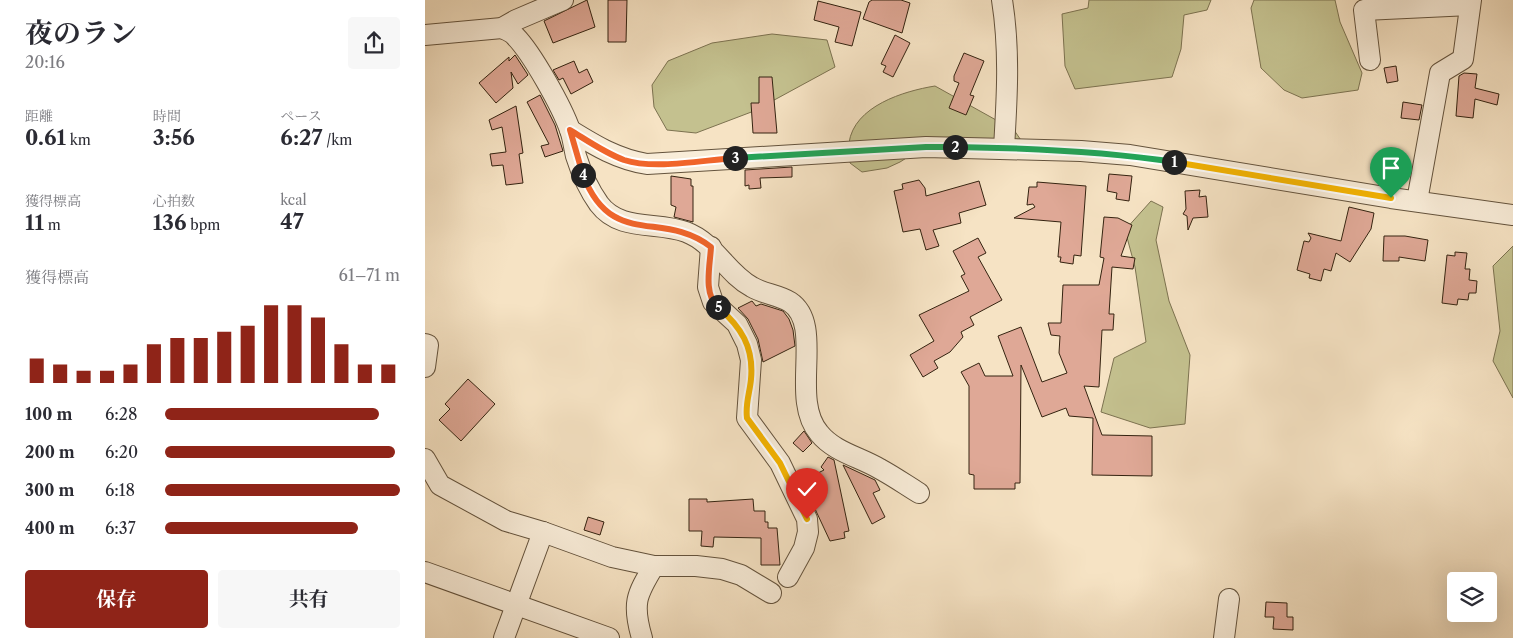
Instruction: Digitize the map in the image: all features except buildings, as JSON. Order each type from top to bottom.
[{"type":"street","points":[[425,35],[502,28],[563,0]]},
{"type":"street","points":[[1002,0],[1009,69],[1004,148]]},
{"type":"street","points":[[1371,60],[1364,10],[1408,5],[1470,2],[1463,59],[1440,73],[1417,201]]},
{"type":"street","points":[[502,28],[514,35],[536,66],[570,130],[577,158],[586,182],[599,204],[608,214],[629,223],[684,231],[700,238],[751,287],[791,302],[802,314],[806,327],[805,386],[807,414],[819,433],[834,446],[880,468],[919,493]]},
{"type":"street","points":[[570,130],[605,152],[626,160],[647,164],[926,147],[1004,148],[1130,155],[1417,201],[1513,214]]},
{"type":"street","points":[[711,247],[709,288],[713,302],[737,324],[747,344],[751,360],[747,418],[780,463],[807,519],[808,532],[804,548],[788,578]]},
{"type":"street","points":[[425,344],[428,345],[425,367]]},
{"type":"street","points":[[425,459],[440,485],[506,521],[612,557],[655,566],[696,566],[722,569],[741,575],[771,593]]},
{"type":"street","points":[[504,638],[543,532]]},
{"type":"street","points":[[642,638],[635,616],[636,601],[640,588],[655,566]]},
{"type":"street","points":[[425,572],[609,638]]},
{"type":"street","points":[[1224,638],[1229,599]]},
{"type":"shaded area","points":[[1089,0],[1211,0],[1207,10],[1184,15],[1181,49],[1172,77],[1075,89],[1065,66],[1062,14],[1088,8]]},
{"type":"shaded area","points":[[1254,0],[1335,0],[1340,22],[1362,73],[1358,90],[1302,98],[1284,90],[1261,68],[1251,8]]},
{"type":"shaded area","points":[[772,34],[827,40],[835,67],[754,111],[696,133],[667,130],[654,107],[652,85],[668,61],[712,43]]},
{"type":"shaded area","points":[[935,86],[1014,130],[1027,149],[938,138],[887,168],[862,172],[850,163],[849,145],[853,130],[860,119],[882,102],[895,96]]},
{"type":"shaded area","points":[[1151,201],[1163,207],[1156,240],[1169,301],[1190,355],[1185,424],[1150,428],[1101,412],[1114,358],[1146,342],[1135,267],[1125,230]]},
{"type":"shaded area","points":[[1513,246],[1513,398],[1493,361],[1500,331],[1493,266]]},
{"type":"route","points":[[807,519],[780,463],[747,418],[746,409],[751,378],[751,360],[747,344],[737,324],[713,302],[709,288],[711,247],[700,238],[684,231],[629,223],[608,214],[599,204],[586,182],[577,158],[570,130],[605,152],[626,160],[647,164],[926,147],[1081,151],[1130,155],[1391,198]]}]
